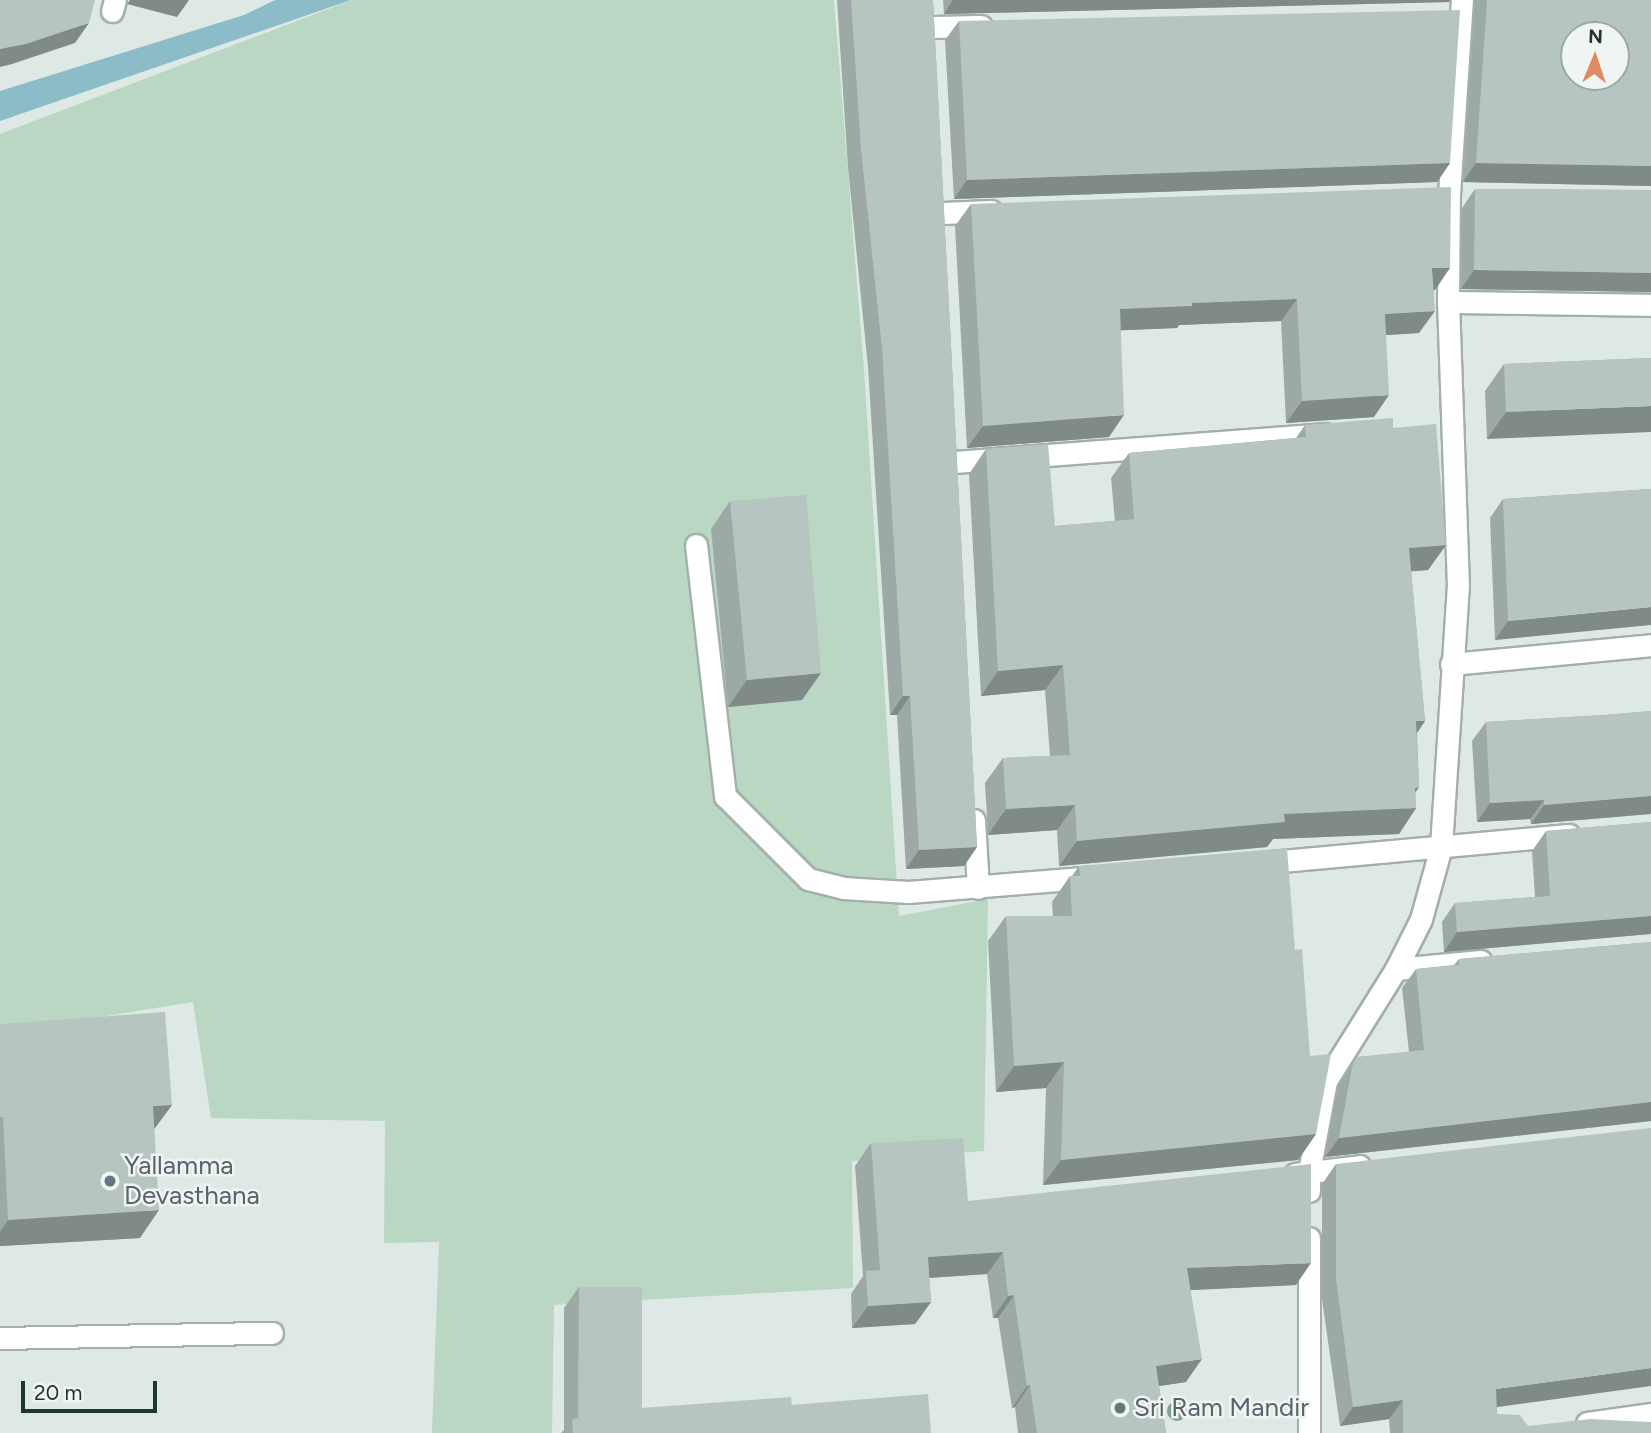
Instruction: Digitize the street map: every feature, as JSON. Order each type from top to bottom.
[{"type":"street","points":[[930,0],[932,54]]},
{"type":"street","points":[[1309,1433],[1308,1172],[1326,1081],[1396,969],[1421,919],[1441,847],[1458,587],[1443,425],[1456,10]]},
{"type":"street","points":[[931,27],[1001,26]]},
{"type":"street","points":[[939,187],[942,241]]},
{"type":"street","points":[[1422,196],[1476,195]]},
{"type":"street","points":[[941,213],[1010,211]]},
{"type":"street","points":[[1448,302],[1651,305]]},
{"type":"street","points":[[955,462],[1340,433]]},
{"type":"street","points":[[954,434],[957,489]]},
{"type":"street","points":[[696,545],[725,796],[808,879],[843,888],[908,892],[1114,876]]},
{"type":"street","points":[[1451,664],[1651,645]]},
{"type":"street","points":[[974,805],[978,888]]},
{"type":"street","points":[[1237,865],[1586,834]]},
{"type":"street","points":[[1396,969],[1504,959]]},
{"type":"street","points":[[1268,1176],[1377,1164]]},
{"type":"street","points":[[0,1338],[272,1333]]},
{"type":"street","points":[[1572,1426],[1651,1414]]},
{"type":"green space","points":[[352,0],[834,0],[864,370],[899,916],[988,899],[984,1151],[852,1161],[853,1288],[554,1305],[552,1433],[432,1433],[439,1242],[384,1243],[385,1121],[211,1118],[193,1002],[0,1033],[0,134]]},
{"type":"water","points":[[275,0],[351,0],[0,121],[0,91],[244,15]]},
{"type":"building","points":[[0,0],[95,0],[89,23],[26,44],[0,49]]},
{"type":"building","points":[[851,0],[933,0],[977,847],[919,850],[910,696],[903,696],[882,348],[861,149]]},
{"type":"building","points":[[1487,0],[1651,0],[1651,166],[1476,163]]},
{"type":"building","points":[[1460,10],[1450,163],[967,180],[959,21]]},
{"type":"building","points":[[1451,187],[1450,268],[1432,268],[1435,311],[1385,314],[1389,395],[1302,401],[1297,299],[1192,303],[1192,306],[1120,309],[1124,415],[983,426],[971,204]]},
{"type":"building","points":[[1475,189],[1651,190],[1651,273],[1474,270]]},
{"type":"building","points":[[1651,358],[1651,406],[1506,412],[1504,364]]},
{"type":"building","points":[[1393,418],[1393,428],[1436,424],[1446,545],[1409,548],[1425,721],[1416,721],[1419,787],[1415,788],[1416,808],[1284,814],[1285,822],[1077,841],[1075,805],[1006,809],[1003,758],[1070,755],[1063,665],[998,671],[986,449],[1048,444],[1055,526],[1134,519],[1129,453],[1306,437],[1305,425]]},
{"type":"building","points":[[1651,489],[1651,607],[1508,621],[1503,499]]},
{"type":"building","points":[[806,495],[821,673],[747,680],[730,501]]},
{"type":"building","points":[[1651,711],[1651,796],[1544,805],[1544,800],[1490,803],[1486,722]]},
{"type":"building","points":[[1651,822],[1651,916],[1457,932],[1455,903],[1550,896],[1546,831]]},
{"type":"building","points":[[1287,848],[1295,950],[1302,949],[1310,1056],[1331,1054],[1316,1134],[1061,1160],[1064,1062],[1014,1066],[1006,916],[1072,916],[1070,876],[1080,876],[1079,866]]},
{"type":"building","points":[[1651,942],[1651,1102],[1339,1138],[1352,1067],[1358,1057],[1424,1050],[1416,969],[1459,965],[1459,959]]},
{"type":"building","name":"Yallamma Devasthana","points":[[165,1012],[172,1105],[153,1106],[159,1210],[8,1220],[3,1117],[0,1117],[0,1024]]},
{"type":"building","points":[[1651,1128],[1651,1368],[1496,1389],[1497,1414],[1520,1415],[1528,1426],[1590,1419],[1651,1422],[1651,1433],[1403,1433],[1403,1400],[1353,1407],[1336,1279],[1336,1164]]},
{"type":"building","points":[[963,1138],[968,1201],[1311,1164],[1311,1263],[1187,1268],[1202,1359],[1156,1366],[1166,1433],[1037,1433],[1030,1385],[1027,1386],[1014,1295],[1008,1296],[1003,1252],[928,1257],[931,1302],[868,1306],[866,1271],[880,1270],[871,1143]]},
{"type":"building","points":[[579,1287],[642,1287],[642,1408],[791,1397],[792,1405],[928,1394],[931,1433],[573,1433],[572,1419],[578,1418]]},
{"type":"place","name":"Yallamma Devasthana","points":[[110,1181]]},
{"type":"place","name":"Sri Ram Mandir","points":[[1120,1408]]}]
